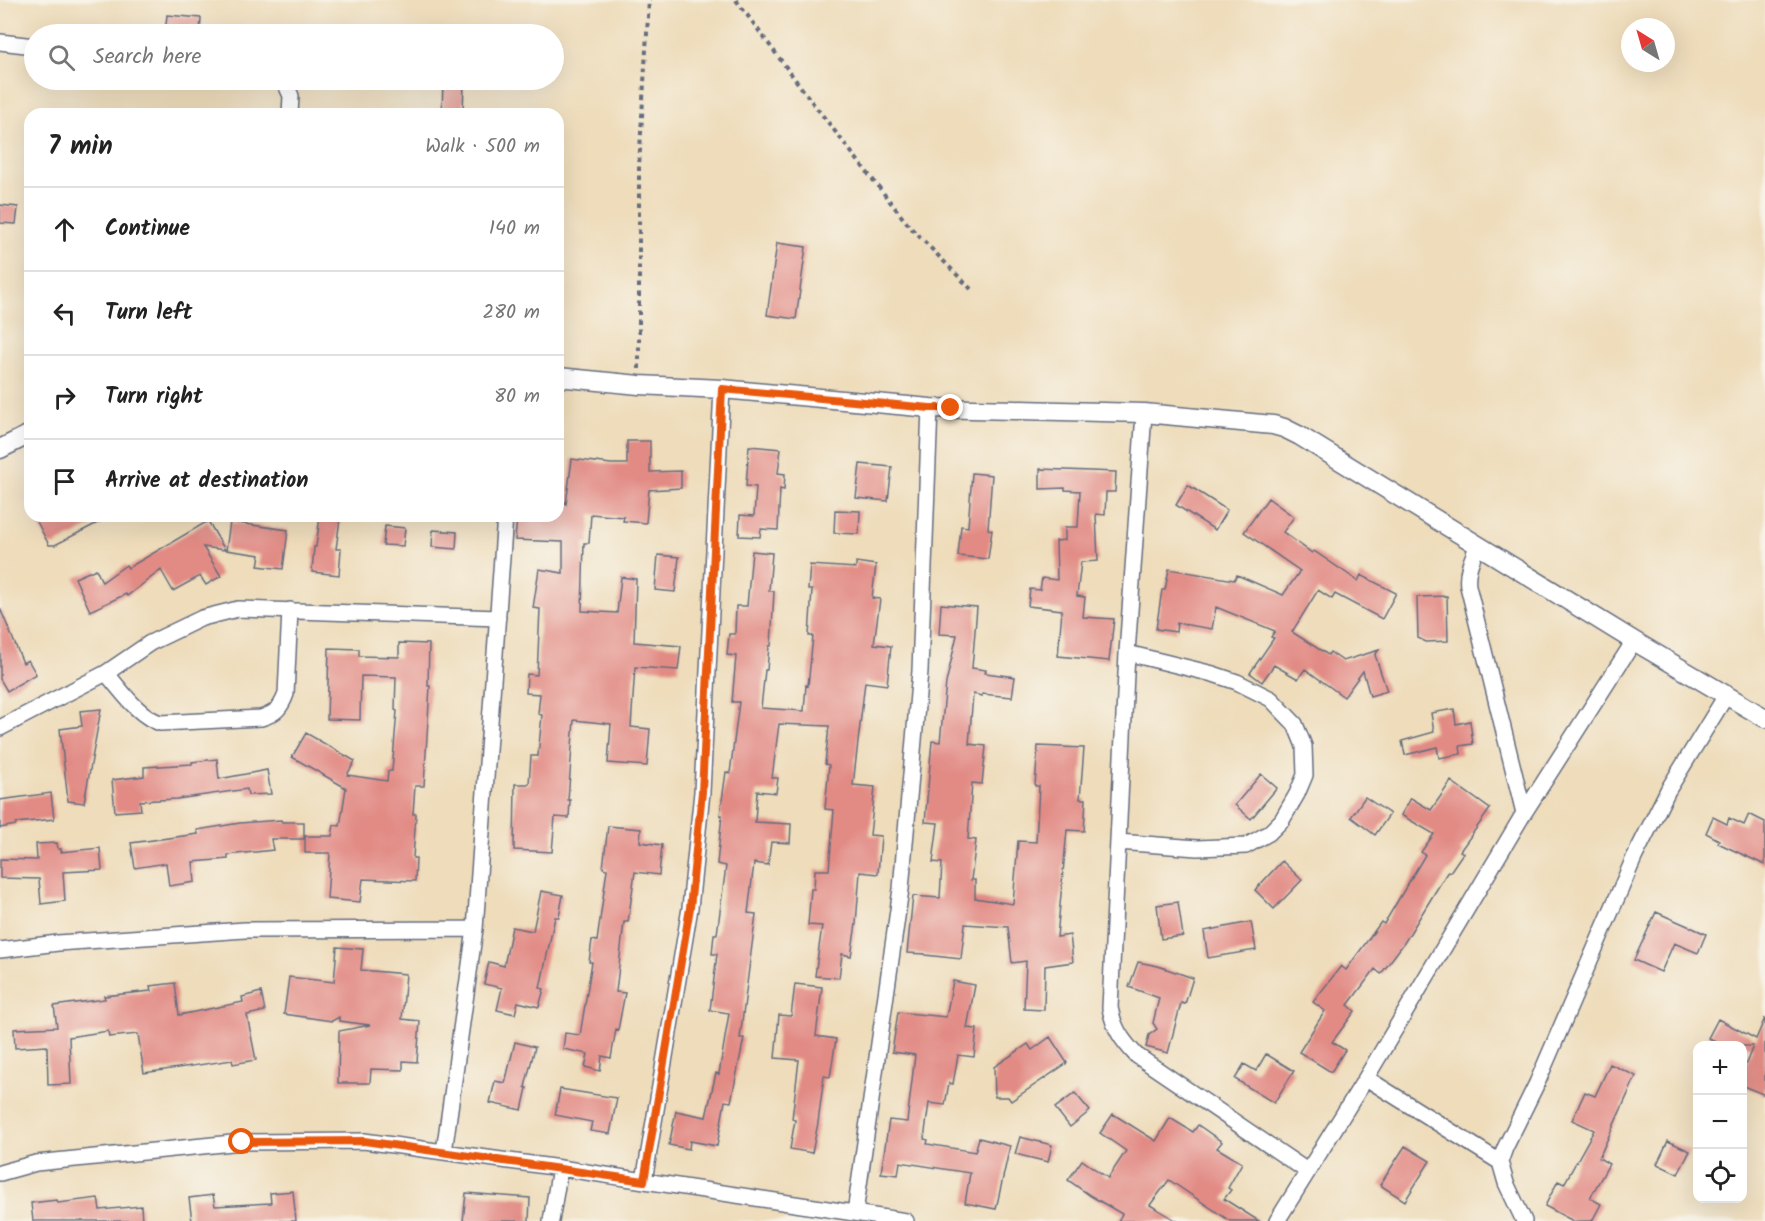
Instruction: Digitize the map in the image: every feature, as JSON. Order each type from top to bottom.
[{"type":"street","points":[[0,42],[24,45]]},
{"type":"street","points":[[288,90],[291,96],[290,108]]},
{"type":"street","points":[[564,378],[930,408],[1144,413],[1273,425],[1284,428],[1765,718]]},
{"type":"street","points":[[644,1181],[690,908],[699,815],[722,389]]},
{"type":"street","points":[[855,1213],[901,889],[920,671],[930,408]]},
{"type":"street","points":[[1144,413],[1127,653],[1110,1008],[1113,1024],[1123,1042],[1136,1055],[1307,1171]]},
{"type":"street","points":[[0,449],[24,437]]},
{"type":"street","points":[[444,1152],[475,929],[505,522]]},
{"type":"street","points":[[1478,545],[1469,567],[1467,586],[1524,813]]},
{"type":"street","points":[[0,728],[106,674],[150,644],[202,618],[238,609],[498,618]]},
{"type":"street","points":[[106,674],[139,710],[150,719],[160,723],[261,718],[273,714],[282,705],[286,694],[290,610]]},
{"type":"street","points":[[1277,1221],[1366,1078],[1524,813],[1634,641]]},
{"type":"street","points":[[1118,842],[1197,848],[1246,846],[1269,832],[1282,820],[1305,775],[1304,746],[1295,723],[1271,699],[1237,682],[1213,674],[1127,653]]},
{"type":"street","points":[[1524,1221],[1506,1183],[1500,1162],[1505,1148],[1537,1083],[1634,858],[1668,790],[1727,694]]},
{"type":"street","points":[[0,950],[245,930],[475,929]]},
{"type":"street","points":[[1366,1078],[1500,1162]]},
{"type":"street","points":[[0,1173],[36,1163],[242,1142],[364,1141],[560,1168],[906,1221]]},
{"type":"street","points":[[551,1221],[560,1168]]},
{"type":"path","points":[[639,384],[639,166],[649,0]]},
{"type":"path","points":[[736,0],[812,102],[910,226],[971,289]]},
{"type":"building","points":[[167,15],[201,18],[201,24],[166,24]]},
{"type":"building","points":[[443,90],[464,90],[463,108],[442,108]]},
{"type":"building","points":[[0,205],[18,207],[16,224],[0,223]]},
{"type":"building","points":[[777,243],[806,247],[796,319],[767,315]]},
{"type":"building","points":[[627,441],[650,441],[650,472],[681,471],[681,488],[649,490],[646,523],[623,521],[624,517],[591,514],[589,543],[584,543],[582,611],[617,613],[621,577],[636,579],[634,642],[681,646],[678,670],[635,667],[631,727],[650,729],[647,766],[608,763],[611,724],[574,720],[568,800],[570,800],[569,818],[555,817],[552,852],[514,850],[515,784],[529,784],[531,756],[538,756],[542,715],[538,714],[540,694],[526,693],[527,674],[537,675],[540,609],[533,608],[539,569],[563,573],[563,542],[515,540],[517,522],[564,522],[564,502],[566,504],[572,459],[627,464]]},
{"type":"building","points":[[749,446],[781,449],[778,473],[785,474],[784,490],[780,489],[778,530],[761,529],[760,537],[739,536],[740,515],[754,516],[756,487],[746,486]]},
{"type":"building","points":[[860,464],[892,467],[888,501],[856,498]]},
{"type":"building","points":[[1040,469],[1116,472],[1115,492],[1106,492],[1105,515],[1096,514],[1098,561],[1081,562],[1077,596],[1085,597],[1083,617],[1114,619],[1109,661],[1058,656],[1062,610],[1028,606],[1030,589],[1040,590],[1042,578],[1057,580],[1056,541],[1065,540],[1065,527],[1078,527],[1080,491],[1065,490],[1065,488],[1040,489]]},
{"type":"building","points":[[972,473],[992,475],[988,529],[992,530],[988,559],[958,556],[961,526],[968,527]]},
{"type":"building","points":[[1188,485],[1227,510],[1215,530],[1176,505]]},
{"type":"building","points":[[1268,498],[1294,517],[1283,532],[1358,581],[1361,575],[1396,593],[1382,619],[1335,594],[1332,599],[1318,590],[1292,632],[1328,655],[1330,652],[1343,661],[1379,650],[1375,655],[1387,691],[1370,696],[1363,671],[1344,697],[1305,669],[1298,679],[1274,665],[1262,682],[1250,673],[1274,638],[1271,637],[1275,631],[1216,607],[1212,629],[1177,623],[1176,632],[1156,629],[1162,590],[1165,590],[1169,569],[1234,580],[1237,575],[1283,595],[1300,571],[1244,532]]},
{"type":"building","points":[[835,510],[860,511],[859,534],[834,533]]},
{"type":"building","points":[[37,522],[99,522],[55,545],[49,545]]},
{"type":"building","points":[[206,522],[209,522],[225,550],[203,547],[221,576],[206,585],[200,576],[173,591],[161,570],[127,596],[126,594],[90,611],[75,578],[96,569],[102,582],[126,565],[128,568]]},
{"type":"building","points":[[230,522],[288,530],[283,569],[258,566],[260,555],[226,550]]},
{"type":"building","points":[[319,522],[340,522],[336,549],[341,549],[339,575],[312,572],[314,547],[316,547]]},
{"type":"building","points":[[385,526],[405,528],[403,546],[383,545]]},
{"type":"building","points":[[433,530],[457,532],[456,549],[432,547]]},
{"type":"building","points":[[752,551],[772,553],[769,591],[774,591],[771,646],[769,646],[767,670],[765,670],[761,708],[804,711],[813,636],[809,636],[812,590],[808,590],[810,565],[856,568],[856,562],[876,565],[872,598],[880,599],[874,644],[891,646],[887,685],[865,682],[853,785],[875,787],[870,835],[881,836],[878,874],[860,872],[851,956],[842,954],[839,978],[815,976],[822,926],[808,925],[815,870],[829,870],[834,810],[825,809],[829,765],[825,764],[829,726],[779,724],[772,778],[778,778],[776,793],[757,791],[755,822],[791,824],[790,843],[771,842],[768,865],[754,863],[748,913],[756,914],[740,1038],[744,1038],[731,1102],[725,1101],[717,1146],[690,1141],[689,1149],[669,1145],[676,1111],[706,1117],[716,1073],[719,1074],[729,1013],[710,1010],[717,954],[712,954],[726,866],[717,864],[722,815],[720,815],[726,772],[730,773],[739,702],[732,702],[736,656],[727,655],[729,634],[735,634],[736,606],[747,606]]},
{"type":"building","points":[[658,555],[679,557],[675,592],[655,590]]},
{"type":"building","points":[[1447,596],[1448,641],[1426,642],[1418,638],[1417,597]]},
{"type":"building","points":[[941,604],[977,607],[972,668],[986,670],[985,673],[1015,677],[1012,697],[973,694],[969,744],[986,746],[982,784],[972,783],[968,839],[976,840],[971,880],[975,880],[975,898],[1013,904],[1018,841],[1036,842],[1039,786],[1035,786],[1038,746],[1084,748],[1080,799],[1086,799],[1084,831],[1067,830],[1057,937],[1070,935],[1073,962],[1045,966],[1044,1010],[1024,1009],[1026,961],[1012,963],[1008,927],[965,924],[961,959],[907,953],[913,896],[940,898],[942,863],[933,862],[938,823],[925,822],[932,741],[940,742],[946,683],[957,635],[939,634]]},
{"type":"building","points":[[0,608],[23,663],[28,660],[36,674],[7,691],[0,679]]},
{"type":"building","points":[[399,643],[429,644],[428,686],[430,686],[424,786],[415,786],[413,814],[416,814],[413,858],[416,858],[415,881],[363,879],[360,902],[327,899],[330,853],[305,853],[305,836],[332,836],[334,825],[340,826],[346,788],[292,757],[306,733],[355,761],[347,775],[387,781],[388,771],[392,771],[397,711],[395,710],[396,677],[361,676],[360,720],[327,719],[329,648],[359,649],[359,656],[399,657]]},
{"type":"building","points":[[101,709],[84,803],[68,801],[60,729],[82,726],[80,711]]},
{"type":"building","points":[[1454,709],[1456,724],[1470,721],[1473,744],[1460,746],[1461,754],[1439,758],[1437,747],[1405,755],[1402,741],[1434,732],[1431,713]]},
{"type":"building","points":[[217,759],[219,779],[267,770],[271,794],[248,795],[247,789],[177,799],[140,801],[141,810],[115,812],[112,780],[144,776],[144,767],[192,764],[192,762]]},
{"type":"building","points":[[1261,774],[1277,788],[1251,819],[1235,805]]},
{"type":"building","points":[[1451,781],[1490,809],[1460,851],[1463,853],[1450,872],[1448,871],[1404,943],[1381,974],[1375,969],[1348,1005],[1355,1011],[1332,1042],[1345,1050],[1331,1072],[1299,1052],[1325,1011],[1313,1002],[1341,966],[1346,970],[1381,922],[1384,924],[1425,855],[1421,852],[1434,834],[1401,815],[1411,798],[1431,810]]},
{"type":"building","points":[[51,793],[54,819],[16,823],[16,825],[0,828],[0,800]]},
{"type":"building","points":[[1365,797],[1390,814],[1375,835],[1351,817]]},
{"type":"building","points":[[1749,814],[1765,822],[1765,865],[1718,843],[1719,840],[1706,833],[1713,817],[1727,824],[1729,818],[1744,825]]},
{"type":"building","points":[[281,820],[282,822],[304,822],[304,839],[271,839],[273,850],[228,855],[228,859],[193,862],[195,882],[169,886],[166,863],[135,868],[131,843],[198,834],[197,830],[240,823]]},
{"type":"building","points":[[608,826],[641,829],[640,842],[662,845],[659,875],[635,872],[628,922],[624,922],[616,992],[625,993],[611,1058],[602,1056],[600,1071],[585,1067],[588,1054],[563,1049],[565,1033],[580,1035],[592,962],[589,962],[592,940],[597,941],[607,869],[603,868]]},
{"type":"building","points":[[57,843],[61,852],[100,848],[102,870],[63,872],[65,901],[41,904],[39,879],[0,878],[0,859],[37,860],[36,844]]},
{"type":"building","points":[[1282,861],[1302,880],[1274,909],[1255,890]]},
{"type":"building","points":[[541,891],[563,895],[559,917],[555,917],[540,988],[544,989],[539,1007],[518,1002],[515,1014],[497,1010],[502,988],[484,984],[489,962],[504,966],[512,927],[533,931]]},
{"type":"building","points":[[1178,902],[1183,936],[1161,939],[1157,905]]},
{"type":"building","points":[[1656,912],[1706,934],[1698,953],[1674,943],[1661,972],[1634,960]]},
{"type":"building","points":[[1251,922],[1256,950],[1208,958],[1204,931]]},
{"type":"building","points":[[337,947],[363,949],[361,970],[406,974],[402,1019],[420,1021],[417,1062],[403,1061],[403,1070],[371,1069],[370,1083],[338,1083],[339,1031],[370,1025],[339,1021],[339,1017],[332,1021],[284,1014],[289,977],[334,982]]},
{"type":"building","points":[[1138,962],[1193,978],[1185,1004],[1181,1003],[1168,1053],[1146,1047],[1149,1035],[1157,1029],[1153,1023],[1159,998],[1129,987]]},
{"type":"building","points":[[953,981],[975,985],[967,1028],[977,1029],[974,1057],[958,1055],[953,1084],[949,1083],[945,1105],[929,1103],[924,1139],[928,1140],[927,1144],[975,1152],[979,1138],[1010,1146],[996,1209],[965,1203],[970,1173],[900,1162],[898,1175],[881,1173],[889,1120],[907,1122],[915,1055],[892,1052],[898,1012],[946,1017]]},
{"type":"building","points":[[175,983],[179,1015],[243,1002],[242,997],[261,992],[265,1011],[247,1015],[256,1060],[233,1064],[232,1060],[144,1073],[138,1034],[109,1037],[108,1031],[69,1037],[71,1084],[48,1085],[47,1046],[15,1048],[14,1029],[57,1027],[54,1006],[105,999],[104,996],[151,991],[150,986]]},
{"type":"building","points":[[795,984],[822,987],[816,1036],[836,1039],[830,1077],[824,1076],[812,1153],[790,1149],[795,1120],[792,1119],[799,1060],[775,1058],[779,1015],[791,1016]]},
{"type":"building","points":[[1765,1018],[1765,1095],[1747,1088],[1747,1061],[1753,1046],[1747,1046],[1747,1041],[1713,1041],[1708,1038],[1718,1019],[1756,1039]]},
{"type":"building","points":[[1050,1037],[1067,1063],[1011,1101],[1008,1097],[995,1097],[994,1067],[1028,1044],[1032,1050]]},
{"type":"building","points":[[515,1042],[535,1047],[522,1110],[490,1103],[495,1081],[505,1083]]},
{"type":"building","points":[[1266,1054],[1294,1071],[1274,1103],[1235,1079],[1244,1064],[1256,1071]]},
{"type":"building","points":[[1610,1064],[1636,1076],[1599,1158],[1609,1164],[1590,1198],[1601,1204],[1592,1221],[1573,1221],[1545,1206],[1558,1181],[1564,1184],[1594,1130],[1572,1120],[1585,1092],[1595,1096]]},
{"type":"building","points":[[560,1089],[617,1098],[610,1134],[590,1131],[592,1122],[555,1115]]},
{"type":"building","points":[[1075,1093],[1090,1111],[1070,1127],[1055,1108]]},
{"type":"building","points":[[1113,1114],[1156,1141],[1170,1118],[1193,1132],[1198,1125],[1222,1142],[1217,1148],[1242,1163],[1228,1188],[1231,1190],[1224,1199],[1259,1221],[1230,1221],[1169,1180],[1150,1205],[1177,1221],[1118,1221],[1122,1214],[1068,1180],[1082,1160],[1108,1178],[1126,1151],[1100,1133]]},
{"type":"building","points":[[1020,1137],[1052,1145],[1048,1162],[1015,1154]]},
{"type":"building","points":[[1668,1141],[1690,1151],[1678,1174],[1657,1164]]},
{"type":"building","points":[[1405,1146],[1430,1161],[1405,1201],[1380,1185]]},
{"type":"building","points":[[293,1191],[296,1221],[192,1221],[189,1198],[213,1195],[215,1206],[271,1203],[270,1193]]},
{"type":"building","points":[[466,1193],[530,1198],[529,1221],[463,1221]]},
{"type":"building","points":[[98,1198],[100,1210],[141,1206],[142,1221],[33,1221],[31,1203],[57,1200],[58,1203]]},
{"type":"route","points":[[242,1142],[364,1141],[644,1181],[690,908],[702,792],[722,389],[951,408]]}]
